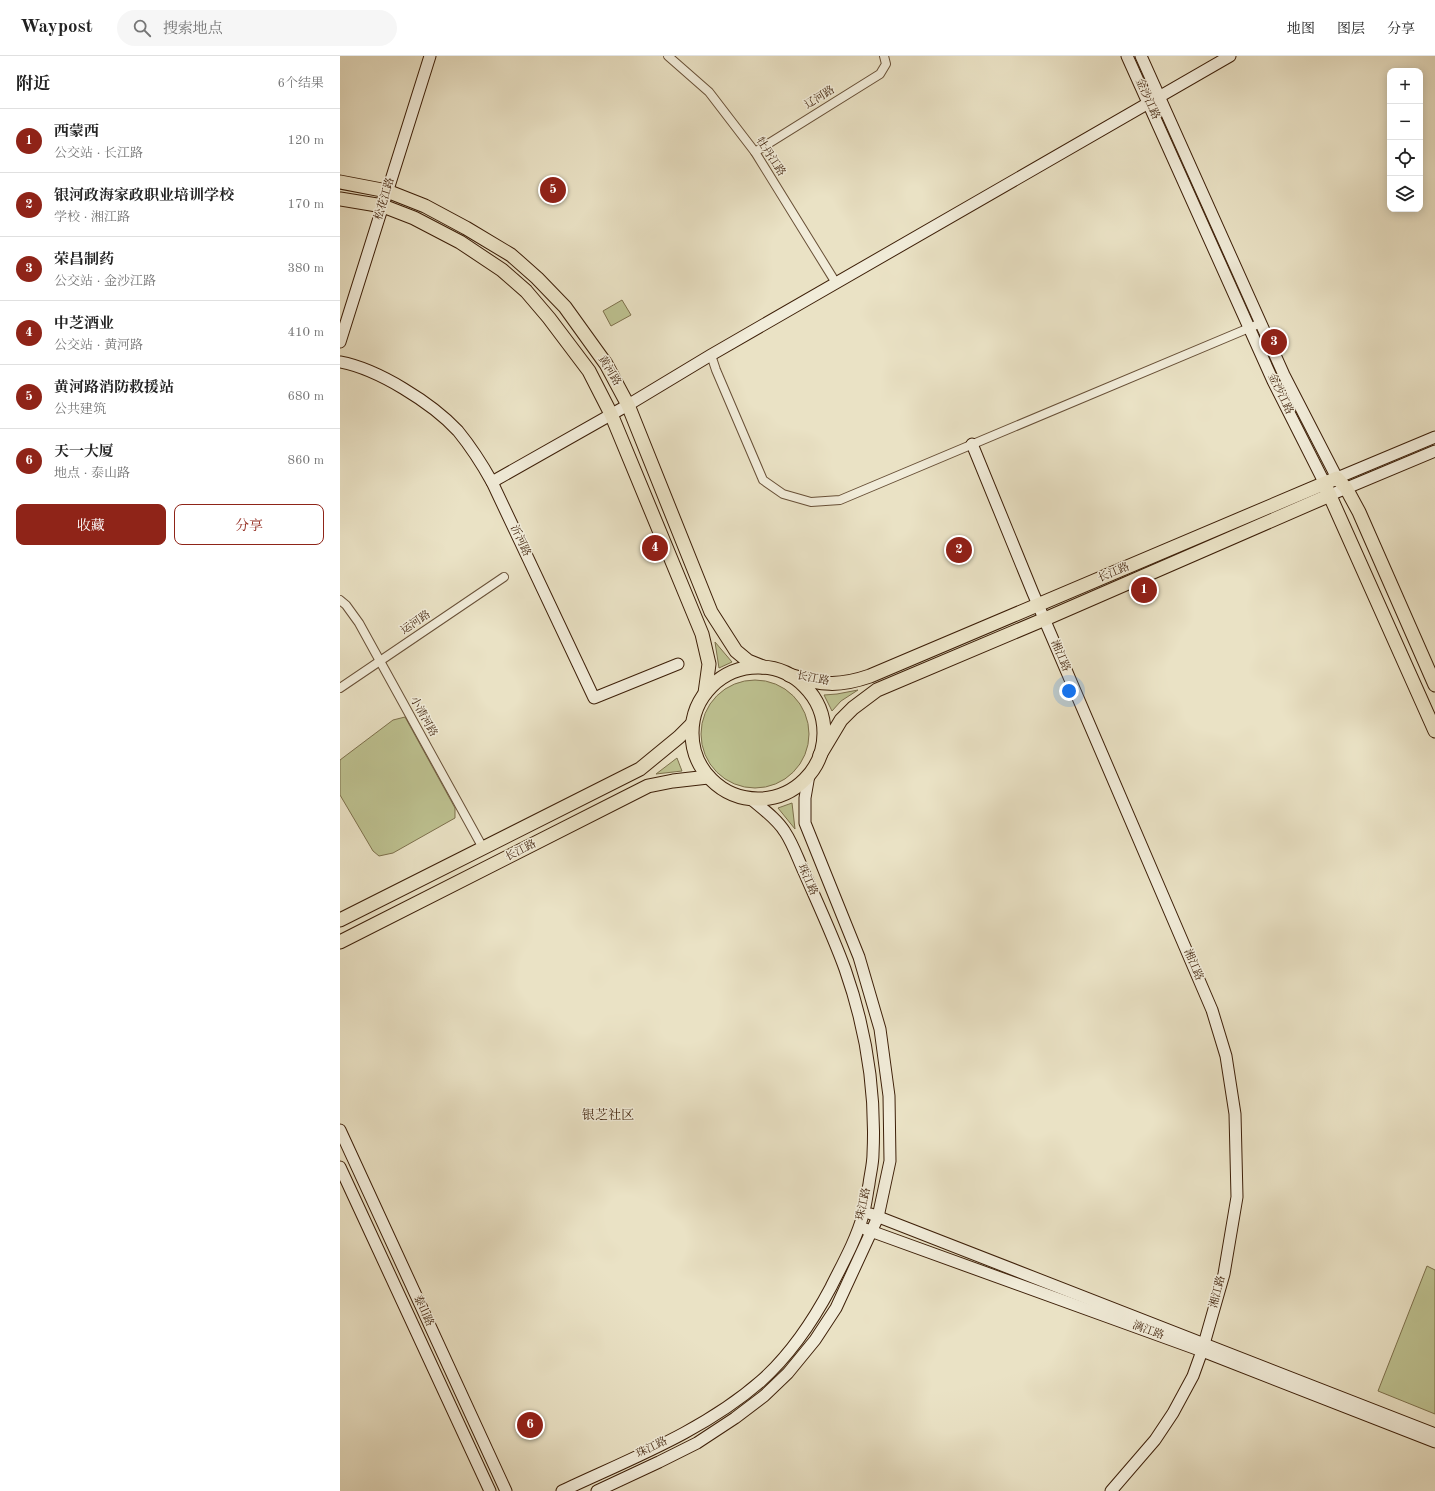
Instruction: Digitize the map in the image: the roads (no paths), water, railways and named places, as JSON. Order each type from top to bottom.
[{"type":"main road","name":"松花江路","points":[[340,342],[430,56]]},
{"type":"main road","name":"金沙江路","points":[[1128,56],[1273,381],[1330,486]]},
{"type":"main road","name":"金沙江路","points":[[1141,56],[1284,375],[1435,731]]},
{"type":"main road","points":[[492,482],[628,405],[711,354],[1230,56]]},
{"type":"main road","name":"黄河路","points":[[340,182],[387,190],[425,206],[466,228],[511,255],[537,278],[565,307],[606,364],[628,405],[712,612],[736,651],[748,661],[763,667]]},
{"type":"main road","name":"黄河路","points":[[340,198],[383,206],[414,218],[460,242],[502,270],[526,291],[549,318],[589,371],[611,414],[702,634],[709,664],[705,693]]},
{"type":"main road","name":"沂河路","points":[[340,362],[366,369],[397,386],[434,409],[458,431],[480,461],[492,482],[594,698],[678,664]]},
{"type":"main road","name":"长江路","points":[[820,756],[841,720],[853,708],[877,690],[1044,619],[1435,437]]},
{"type":"main road","name":"湘江路","points":[[972,444],[1044,619],[1212,1010],[1226,1056],[1235,1114],[1237,1197],[1224,1274],[1194,1376],[1173,1413],[1155,1440],[1111,1491]]},
{"type":"main road","points":[[1346,488],[1435,451]]},
{"type":"main road","name":"金沙江路","points":[[1330,486],[1346,488],[1359,512],[1435,685]]},
{"type":"main road","name":"长江路","points":[[789,675],[812,682],[838,684],[854,681],[1330,486]]},
{"type":"main road","points":[[763,667],[776,669],[789,675],[801,683],[811,694],[817,704],[824,725],[824,740],[820,756],[809,775],[799,785],[779,796],[751,799],[726,791],[708,777],[699,763],[693,748],[692,724],[699,703],[714,683],[730,673],[743,669],[763,667]]},
{"type":"main road","name":"长江路","points":[[340,920],[640,769],[679,737],[692,724]]},
{"type":"main road","points":[[597,1491],[697,1443],[764,1396],[788,1373],[815,1340],[836,1308],[878,1217],[890,1161],[889,1096],[880,1028],[859,957],[805,823],[805,798],[809,775]]},
{"type":"main road","name":"长江路","points":[[340,942],[648,786],[708,777]]},
{"type":"main road","name":"珠江路","points":[[562,1491],[656,1447],[697,1425],[732,1403],[762,1380],[801,1337],[820,1308],[844,1262],[864,1211],[874,1155],[872,1096],[864,1031],[856,1000],[828,926],[786,833],[772,816],[751,799]]},
{"type":"main road","name":"泰山路","points":[[340,1130],[506,1491]]},
{"type":"main road","name":"泰山路","points":[[340,1167],[490,1491]]},
{"type":"main road","name":"漓江路","points":[[864,1211],[1435,1442]]},
{"type":"main road","name":"漓江路","points":[[859,1227],[1203,1347],[1435,1434]]},
{"type":"street","name":"牡丹江路","points":[[668,56],[709,92],[755,152],[836,283]]},
{"type":"street","name":"辽河路","points":[[755,152],[880,74],[886,64],[884,56]]},
{"type":"street","points":[[711,354],[716,370],[763,480],[783,494],[810,502],[840,500],[1261,323]]},
{"type":"street","name":"运河路","points":[[340,688],[504,576]]},
{"type":"street","name":"小清河路","points":[[340,600],[346,605],[359,623],[483,848]]},
{"type":"place","name":"黄河路消防救援站","points":[[553,190]]},
{"type":"place","name":"荣昌制药","points":[[1274,342]]},
{"type":"place","name":"中芝酒业","points":[[655,548]]},
{"type":"place","name":"银河政海家政职业培训学校","points":[[959,550]]},
{"type":"place","name":"西蒙西","points":[[1144,590]]},
{"type":"place","name":"天一大厦","points":[[530,1425]]},
{"type":"district","name":"银芝社区","points":[[608,1115]]}]
